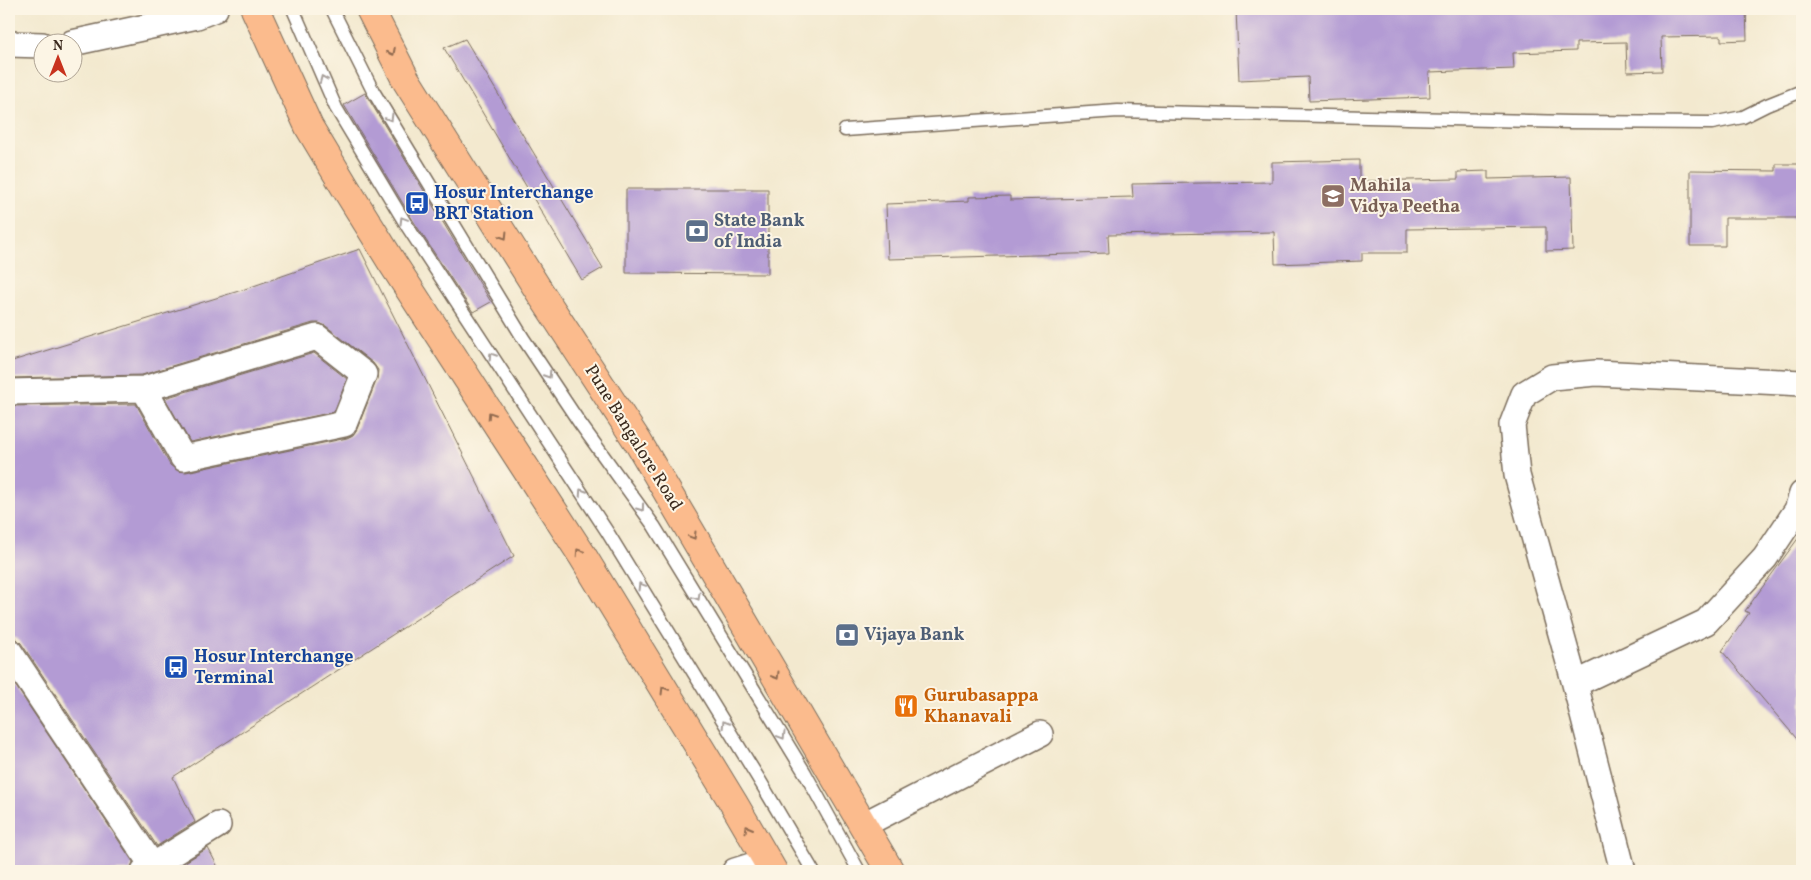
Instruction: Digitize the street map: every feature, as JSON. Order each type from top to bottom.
[{"type":"main road","points":[[255,9],[309,127],[396,270],[582,555],[770,866]]},
{"type":"main road","name":"Pune Bangalore Road","points":[[370,9],[406,80],[539,291],[638,442],[890,871]]},
{"type":"street","points":[[82,41],[197,16],[215,9]]},
{"type":"street","points":[[9,44],[32,44]]},
{"type":"street","points":[[9,392],[144,389],[317,337],[364,374],[344,424],[183,458],[144,389]]},
{"type":"street","points":[[1623,871],[1575,684],[1517,475],[1512,425],[1524,394],[1552,378],[1596,373],[1802,383]]},
{"type":"street","points":[[1575,684],[1706,622],[1765,558],[1797,510],[1802,494]]},
{"type":"street","points":[[9,651],[151,869],[218,825]]},
{"type":"street","points":[[863,825],[1040,734]]},
{"type":"street","points":[[735,871],[770,866]]},
{"type":"lane","points":[[293,9],[341,117],[407,226],[608,533],[813,871]]},
{"type":"lane","points":[[332,9],[373,91],[524,338],[579,422],[654,526],[805,773],[859,871]]},
{"type":"lane","points":[[845,130],[1118,111],[1570,122],[1712,123],[1743,117],[1802,91]]},
{"type":"building","points":[[1236,9],[1746,9],[1747,40],[1721,41],[1721,36],[1661,37],[1662,71],[1627,72],[1626,42],[1576,43],[1576,51],[1513,53],[1514,69],[1429,72],[1430,97],[1309,101],[1308,77],[1239,80]]},
{"type":"building","points":[[465,39],[603,268],[582,280],[444,48]]},
{"type":"building","name":"Hosur Interchange BRT Station","points":[[365,93],[491,302],[473,312],[414,222],[344,105]]},
{"type":"building","points":[[1359,160],[1359,181],[1458,179],[1458,172],[1488,171],[1488,179],[1571,177],[1573,250],[1546,251],[1546,227],[1407,229],[1407,253],[1362,253],[1362,261],[1275,264],[1274,232],[1108,235],[1109,253],[888,259],[886,204],[969,201],[969,197],[1010,196],[1010,200],[1133,197],[1132,184],[1272,182],[1272,162]]},
{"type":"building","points":[[1776,164],[1802,164],[1802,218],[1725,218],[1725,246],[1690,246],[1690,170],[1776,171]]},
{"type":"building","name":"State Bank of India","points":[[626,189],[768,189],[768,274],[626,273]]},
{"type":"building","name":"Hosur Interchange Terminal","points":[[360,249],[514,556],[173,777],[195,822],[157,846],[21,643],[16,638],[9,637],[9,406],[136,404],[170,465],[178,471],[186,472],[347,438],[353,435],[377,379],[378,370],[373,363],[326,326],[319,323],[313,323],[142,375],[9,378],[9,362],[242,290]]},
{"type":"building","points":[[314,353],[347,379],[334,412],[190,442],[165,398]]},
{"type":"building","points":[[1802,533],[1802,745],[1722,651],[1749,613],[1745,611]]},
{"type":"building","points":[[9,676],[133,862],[130,871],[9,871]]},
{"type":"building","points":[[208,848],[220,871],[171,871]]},
{"type":"place","name":"Mahila Vidya Peetha","points":[[1333,196]]},
{"type":"place","name":"Hosur Interchange BRT Station","points":[[417,203]]},
{"type":"place","name":"State Bank of India","points":[[697,231]]},
{"type":"place","name":"Vijaya Bank","points":[[847,635]]},
{"type":"place","name":"Hosur Interchange Terminal","points":[[176,667]]},
{"type":"place","name":"Gurubasappa Khanavali","points":[[906,706]]}]
